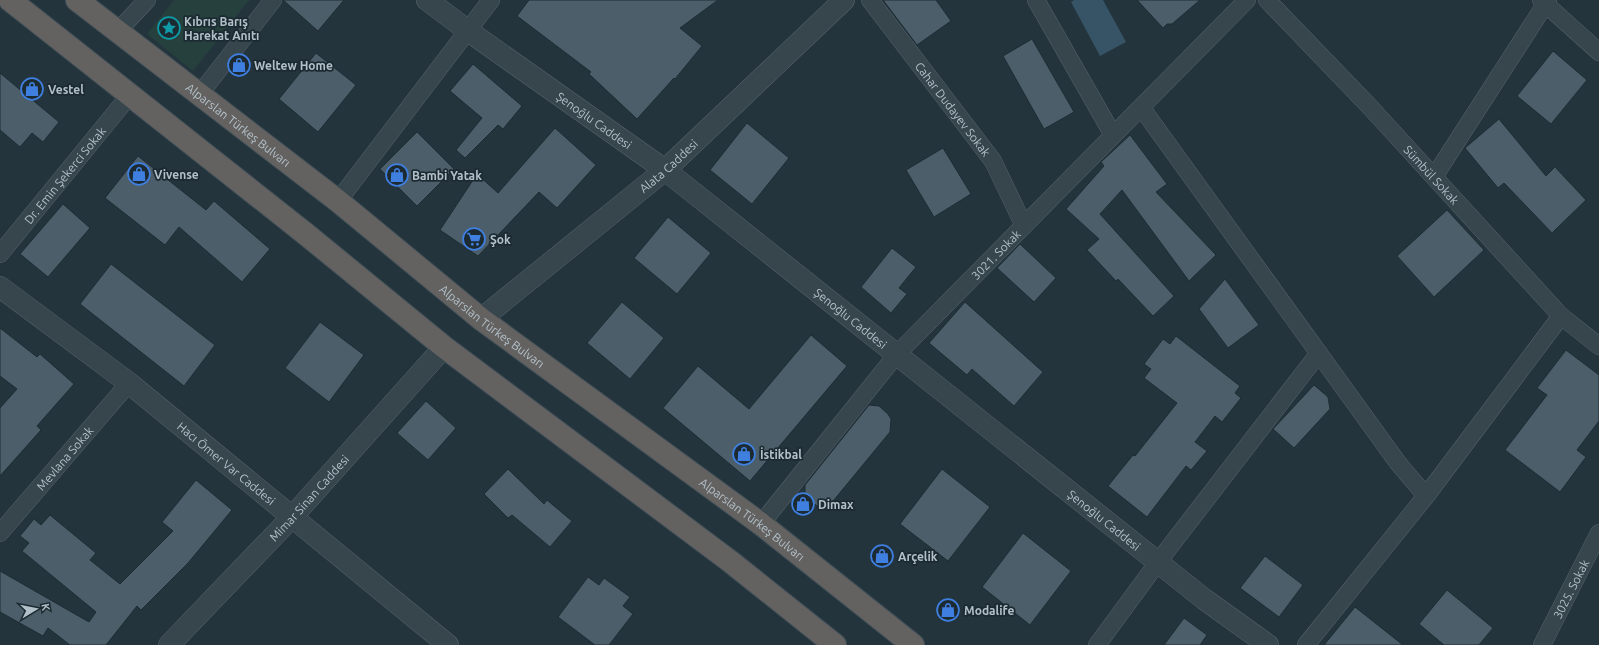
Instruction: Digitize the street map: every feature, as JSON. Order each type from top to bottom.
[{"type":"highway","points":[[10,0],[129,96],[307,235],[444,347],[731,562],[835,645]]},
{"type":"highway","name":"Alparslan Türkeş Bulvarı","points":[[77,0],[338,202],[481,319],[761,524],[913,645]]},
{"type":"street","points":[[117,32],[147,0]]},
{"type":"street","points":[[199,95],[273,0]]},
{"type":"street","name":"Şenoğlu Caddesi","points":[[427,0],[665,170],[1204,599],[1268,645]]},
{"type":"street","points":[[338,202],[491,0]]},
{"type":"street","name":"Alata Caddesi","points":[[481,319],[665,170],[844,0]]},
{"type":"street","name":"Cahar Dudayev Sokak","points":[[870,0],[993,161],[1024,226]]},
{"type":"street","points":[[1036,0],[1113,135]]},
{"type":"street","name":"3021. Sokak","points":[[761,524],[897,354],[1247,0]]},
{"type":"street","name":"Sümbül Sokak","points":[[1267,0],[1370,107],[1561,316],[1599,346]]},
{"type":"street","points":[[1434,177],[1545,2],[1599,52]]},
{"type":"street","name":"Dr. Emin Şekerci Sokak","points":[[0,254],[129,96]]},
{"type":"street","points":[[1141,107],[1398,463],[1426,496]]},
{"type":"street","name":"Hacı Ömer Var Caddesi","points":[[0,287],[129,383],[448,645]]},
{"type":"street","points":[[1306,645],[1426,496],[1561,316]]},
{"type":"street","name":"Mimar Sinan Caddesi","points":[[169,645],[292,517],[444,347]]},
{"type":"street","points":[[1097,645],[1158,562],[1319,353]]},
{"type":"street","name":"Mevlana Sokak","points":[[0,533],[129,383]]},
{"type":"street","name":"3025. Sokak","points":[[1542,645],[1599,533]]},
{"type":"green space","points":[[174,0],[249,0],[193,71],[147,34]]},
{"type":"water","points":[[1074,0],[1103,0],[1126,42],[1100,56],[1071,2]]},
{"type":"building","points":[[283,0],[344,0],[318,31]]},
{"type":"building","points":[[529,0],[718,0],[680,28],[702,46],[675,79],[674,78],[637,119],[589,74],[591,72],[517,16]]},
{"type":"building","points":[[883,0],[936,0],[951,21],[917,45]]},
{"type":"building","points":[[1137,0],[1200,0],[1172,24],[1167,24],[1163,28]]},
{"type":"building","points":[[1032,39],[1074,112],[1044,129],[1003,56]]},
{"type":"building","points":[[1553,51],[1587,80],[1551,124],[1517,96]]},
{"type":"building","points":[[316,53],[356,85],[318,132],[279,99]]},
{"type":"building","points":[[473,64],[522,106],[503,129],[498,125],[465,158],[456,150],[482,118],[450,91]]},
{"type":"building","points":[[0,73],[59,122],[43,142],[32,133],[20,147],[0,130]]},
{"type":"building","points":[[1499,119],[1546,176],[1555,167],[1586,200],[1552,233],[1504,183],[1498,188],[1465,148]]},
{"type":"building","points":[[747,123],[789,158],[752,204],[710,170]]},
{"type":"building","points":[[555,128],[596,165],[557,208],[539,192],[478,256],[440,230],[477,174],[498,193]]},
{"type":"building","points":[[417,132],[454,169],[417,206],[380,169]]},
{"type":"building","points":[[1130,135],[1167,184],[1156,192],[1216,255],[1189,281],[1122,190],[1100,214],[1174,296],[1153,316],[1118,279],[1116,281],[1087,250],[1099,239],[1066,209],[1104,166],[1101,162]]},
{"type":"building","points":[[943,148],[971,194],[934,217],[906,170]]},
{"type":"building","points":[[138,156],[206,210],[214,201],[270,249],[242,282],[179,227],[165,245],[105,198]]},
{"type":"building","points":[[63,204],[90,228],[48,277],[20,254]]},
{"type":"building","points":[[1447,210],[1484,250],[1434,297],[1397,256]]},
{"type":"building","points":[[668,217],[711,253],[677,294],[634,258]]},
{"type":"building","points":[[1020,244],[1056,278],[1034,302],[997,268]]},
{"type":"building","points":[[892,248],[916,267],[899,288],[907,294],[891,313],[861,287]]},
{"type":"building","points":[[111,264],[215,345],[184,386],[80,304]]},
{"type":"building","points":[[1225,279],[1259,325],[1228,348],[1199,309]]},
{"type":"building","points":[[622,302],[664,338],[630,379],[587,343]]},
{"type":"building","points":[[965,302],[1043,372],[1014,406],[972,369],[967,375],[929,343]]},
{"type":"building","points":[[320,322],[364,355],[329,402],[285,368]]},
{"type":"building","points":[[0,328],[37,357],[40,354],[74,384],[37,426],[41,430],[0,476],[0,408],[17,389],[0,376]]},
{"type":"building","points":[[811,335],[847,366],[750,481],[663,408],[698,366],[749,409]]},
{"type":"building","points":[[1176,336],[1240,386],[1235,393],[1241,398],[1222,422],[1215,416],[1195,442],[1207,451],[1191,470],[1186,466],[1147,517],[1108,486],[1133,455],[1135,456],[1177,403],[1144,378],[1151,369],[1144,364],[1163,339],[1170,344]]},
{"type":"building","points":[[1566,350],[1599,375],[1599,421],[1577,450],[1586,457],[1560,492],[1505,450],[1547,395],[1537,388]]},
{"type":"building","points":[[1314,385],[1328,397],[1330,409],[1294,448],[1273,429]]},
{"type":"building","points":[[426,401],[456,428],[428,460],[397,433]]},
{"type":"building","points":[[869,405],[879,406],[888,414],[891,419],[890,432],[829,506],[817,506],[805,493],[805,485]]},
{"type":"building","points":[[508,469],[544,504],[547,500],[572,521],[550,547],[512,515],[508,518],[484,494]]},
{"type":"building","points":[[942,469],[990,507],[948,561],[900,524]]},
{"type":"building","points":[[196,480],[232,510],[188,563],[141,610],[137,606],[106,645],[70,645],[48,628],[43,636],[0,612],[0,571],[89,622],[96,612],[22,551],[29,543],[20,536],[34,519],[41,525],[50,515],[96,553],[90,560],[120,584],[173,531],[162,522]]},
{"type":"building","points":[[1023,533],[1071,571],[1030,625],[982,587]]},
{"type":"building","points":[[1265,556],[1303,585],[1279,617],[1240,588]]},
{"type":"building","points":[[588,577],[599,585],[604,578],[630,597],[623,606],[633,614],[609,645],[595,645],[558,617]]},
{"type":"building","points":[[1447,590],[1493,628],[1479,645],[1444,645],[1419,624]]},
{"type":"building","points":[[1355,607],[1403,645],[1324,645]]},
{"type":"building","points":[[1184,618],[1207,635],[1200,645],[1164,645]]},
{"type":"place","name":"Kıbrıs Barış Harekat Anıtı","points":[[169,28]]},
{"type":"place","name":"Weltew Home","points":[[239,65]]},
{"type":"place","name":"Vestel","points":[[32,89]]},
{"type":"place","name":"Vivense","points":[[139,174]]},
{"type":"place","name":"Bambi Yatak","points":[[397,175]]},
{"type":"place","name":"Şok","points":[[474,239]]},
{"type":"place","name":"İstikbal","points":[[744,454]]},
{"type":"place","name":"Dimax","points":[[803,504]]},
{"type":"place","name":"Arçelik","points":[[882,556]]},
{"type":"place","name":"Modalife","points":[[948,610]]}]
